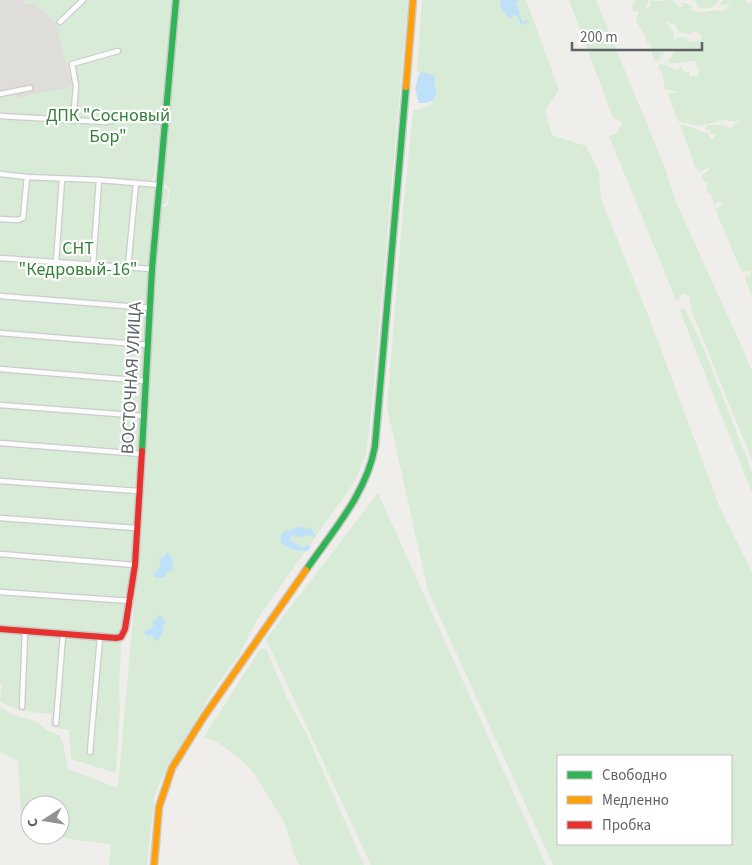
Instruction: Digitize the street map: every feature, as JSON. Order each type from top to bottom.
[{"type":"street","points":[[60,22],[83,0]]},
{"type":"street","name":"ВОСТОЧНАЯ УЛИЦА","points":[[100,637],[121,637],[125,629],[135,565],[152,269],[176,0]]},
{"type":"street","points":[[154,865],[159,807],[169,776],[182,750],[248,650],[347,511],[372,464],[412,0]]},
{"type":"street","points":[[73,121],[76,86],[72,64],[118,51]]},
{"type":"street","points":[[0,94],[30,88]]},
{"type":"street","points":[[0,116],[105,122],[127,118],[164,122]]},
{"type":"street","points":[[0,174],[160,185]]},
{"type":"street","points":[[0,219],[18,220],[23,218],[27,177]]},
{"type":"street","points":[[56,262],[62,179]]},
{"type":"street","points":[[93,264],[99,180]]},
{"type":"street","points":[[128,267],[136,183]]},
{"type":"street","points":[[0,258],[152,269]]},
{"type":"street","points":[[0,296],[150,308]]},
{"type":"street","points":[[0,333],[148,345]]},
{"type":"street","points":[[0,369],[146,381]]},
{"type":"street","points":[[0,405],[144,416]]},
{"type":"street","points":[[0,443],[142,454]]},
{"type":"street","points":[[0,480],[138,491]]},
{"type":"street","points":[[0,518],[136,528]]},
{"type":"street","points":[[0,554],[135,565]]},
{"type":"street","points":[[0,592],[130,601]]},
{"type":"street","points":[[0,630],[100,637],[90,752]]},
{"type":"street","points":[[22,707],[25,632]]},
{"type":"street","points":[[56,723],[62,635]]},
{"type":"shaded area","points":[[0,0],[24,0],[25,4],[34,3],[56,23],[73,87],[16,98],[13,88],[0,91]]},
{"type":"green space","points":[[24,0],[173,0],[154,178],[150,181],[24,174],[24,179],[92,181],[162,187],[168,189],[167,203],[161,205],[161,208],[168,205],[170,189],[163,178],[179,0],[408,0],[366,454],[355,481],[258,618],[239,655],[211,694],[159,783],[154,798],[147,865],[109,865],[111,844],[70,839],[70,795],[20,796],[18,761],[0,752],[0,707],[13,715],[36,721],[48,731],[59,735],[63,743],[68,769],[118,788],[138,560],[132,608],[121,644],[116,773],[71,759],[69,730],[51,727],[51,714],[18,709],[0,700],[2,684],[0,683],[0,91],[13,88],[16,98],[73,87],[56,23],[34,3],[25,4]],"holes":[[[160,218],[145,438],[152,306]]]},
{"type":"green space","points":[[422,0],[526,0],[559,90],[545,111],[552,135],[586,146],[599,172],[601,199],[650,320],[720,508],[752,572],[752,865],[553,865],[428,591],[387,407],[413,111],[432,105],[433,99],[432,90],[425,78],[417,71]]},
{"type":"green space","points":[[569,0],[596,0],[665,168],[676,202],[752,371],[752,460],[692,312],[689,295],[682,294],[679,300],[676,300],[609,136],[617,133],[622,122],[613,118]]},
{"type":"green space","points":[[636,0],[649,0],[645,9],[650,7],[651,0],[672,0],[680,7],[683,7],[681,3],[688,4],[693,7],[691,10],[699,12],[723,11],[730,5],[720,6],[724,0],[746,0],[748,4],[752,3],[752,270],[743,272],[739,266],[715,209],[719,208],[723,203],[718,202],[714,204],[712,196],[706,190],[708,183],[702,180],[702,175],[710,167],[699,172],[695,167],[680,124],[708,133],[710,138],[714,139],[715,135],[710,133],[710,130],[705,129],[708,125],[724,125],[731,128],[735,123],[740,123],[740,119],[736,122],[723,120],[698,126],[678,121],[668,94],[678,92],[665,89],[662,73],[658,67],[660,64],[663,64],[678,70],[681,66],[685,73],[690,72],[689,76],[694,75],[697,78],[699,69],[695,64],[696,61],[668,63],[669,58],[673,57],[672,54],[676,51],[676,48],[666,50],[660,59],[655,61],[652,55],[651,44],[646,41],[645,34],[636,18],[639,13],[637,11],[633,12],[632,5]],"holes":[[[666,21],[675,25],[679,32],[688,34],[696,31],[701,35],[701,40],[690,42],[686,37],[679,37],[673,40],[674,33]]]},
{"type":"green space","points":[[695,0],[719,0],[712,7],[705,8],[698,7]]},
{"type":"green space","points":[[752,270],[752,297],[745,279],[746,276],[750,275]]},
{"type":"green space","points":[[679,308],[685,309],[706,354],[752,472],[752,493]]},
{"type":"green space","points":[[378,493],[546,865],[371,865],[266,639]]},
{"type":"green space","points":[[260,649],[266,649],[287,698],[307,735],[364,865],[300,865],[294,855],[285,824],[254,773],[241,759],[215,741],[204,737]]},
{"type":"water","points":[[502,0],[518,0],[516,4],[521,20],[524,22],[526,19],[529,22],[523,25],[520,24],[516,15],[512,15],[512,18],[507,16],[500,6]]},
{"type":"water","points":[[424,72],[435,76],[434,85],[437,93],[433,98],[433,102],[419,103],[415,89],[419,74]]},
{"type":"water","points":[[302,527],[312,529],[316,538],[309,535],[298,538],[295,535],[290,537],[291,541],[302,547],[309,545],[311,547],[307,551],[294,550],[281,543],[283,532]]},
{"type":"water","points":[[168,552],[173,561],[172,571],[167,572],[165,577],[155,578],[153,574],[160,565],[159,558],[164,557]]},
{"type":"water","points":[[160,615],[166,622],[160,637],[155,641],[153,635],[148,636],[143,633],[151,629],[154,625],[151,621],[155,621]]},
{"type":"traffic: fast","points":[[142,451],[152,269],[176,0]]},
{"type":"traffic: fast","points":[[306,570],[357,496],[371,463],[375,446],[406,87]]},
{"type":"traffic: slow","points":[[406,87],[413,0]]},
{"type":"traffic: slow","points":[[154,865],[159,807],[172,768],[203,718],[306,570]]},
{"type":"traffic: jam","points":[[0,629],[121,637],[125,629],[135,565],[142,451]]},
{"type":"park label","name":"ДПК \"Сосновый Бор\"","points":[[108,125]]},
{"type":"park label","name":"СНТ \"Кедровый-16\"","points":[[78,258]]}]
